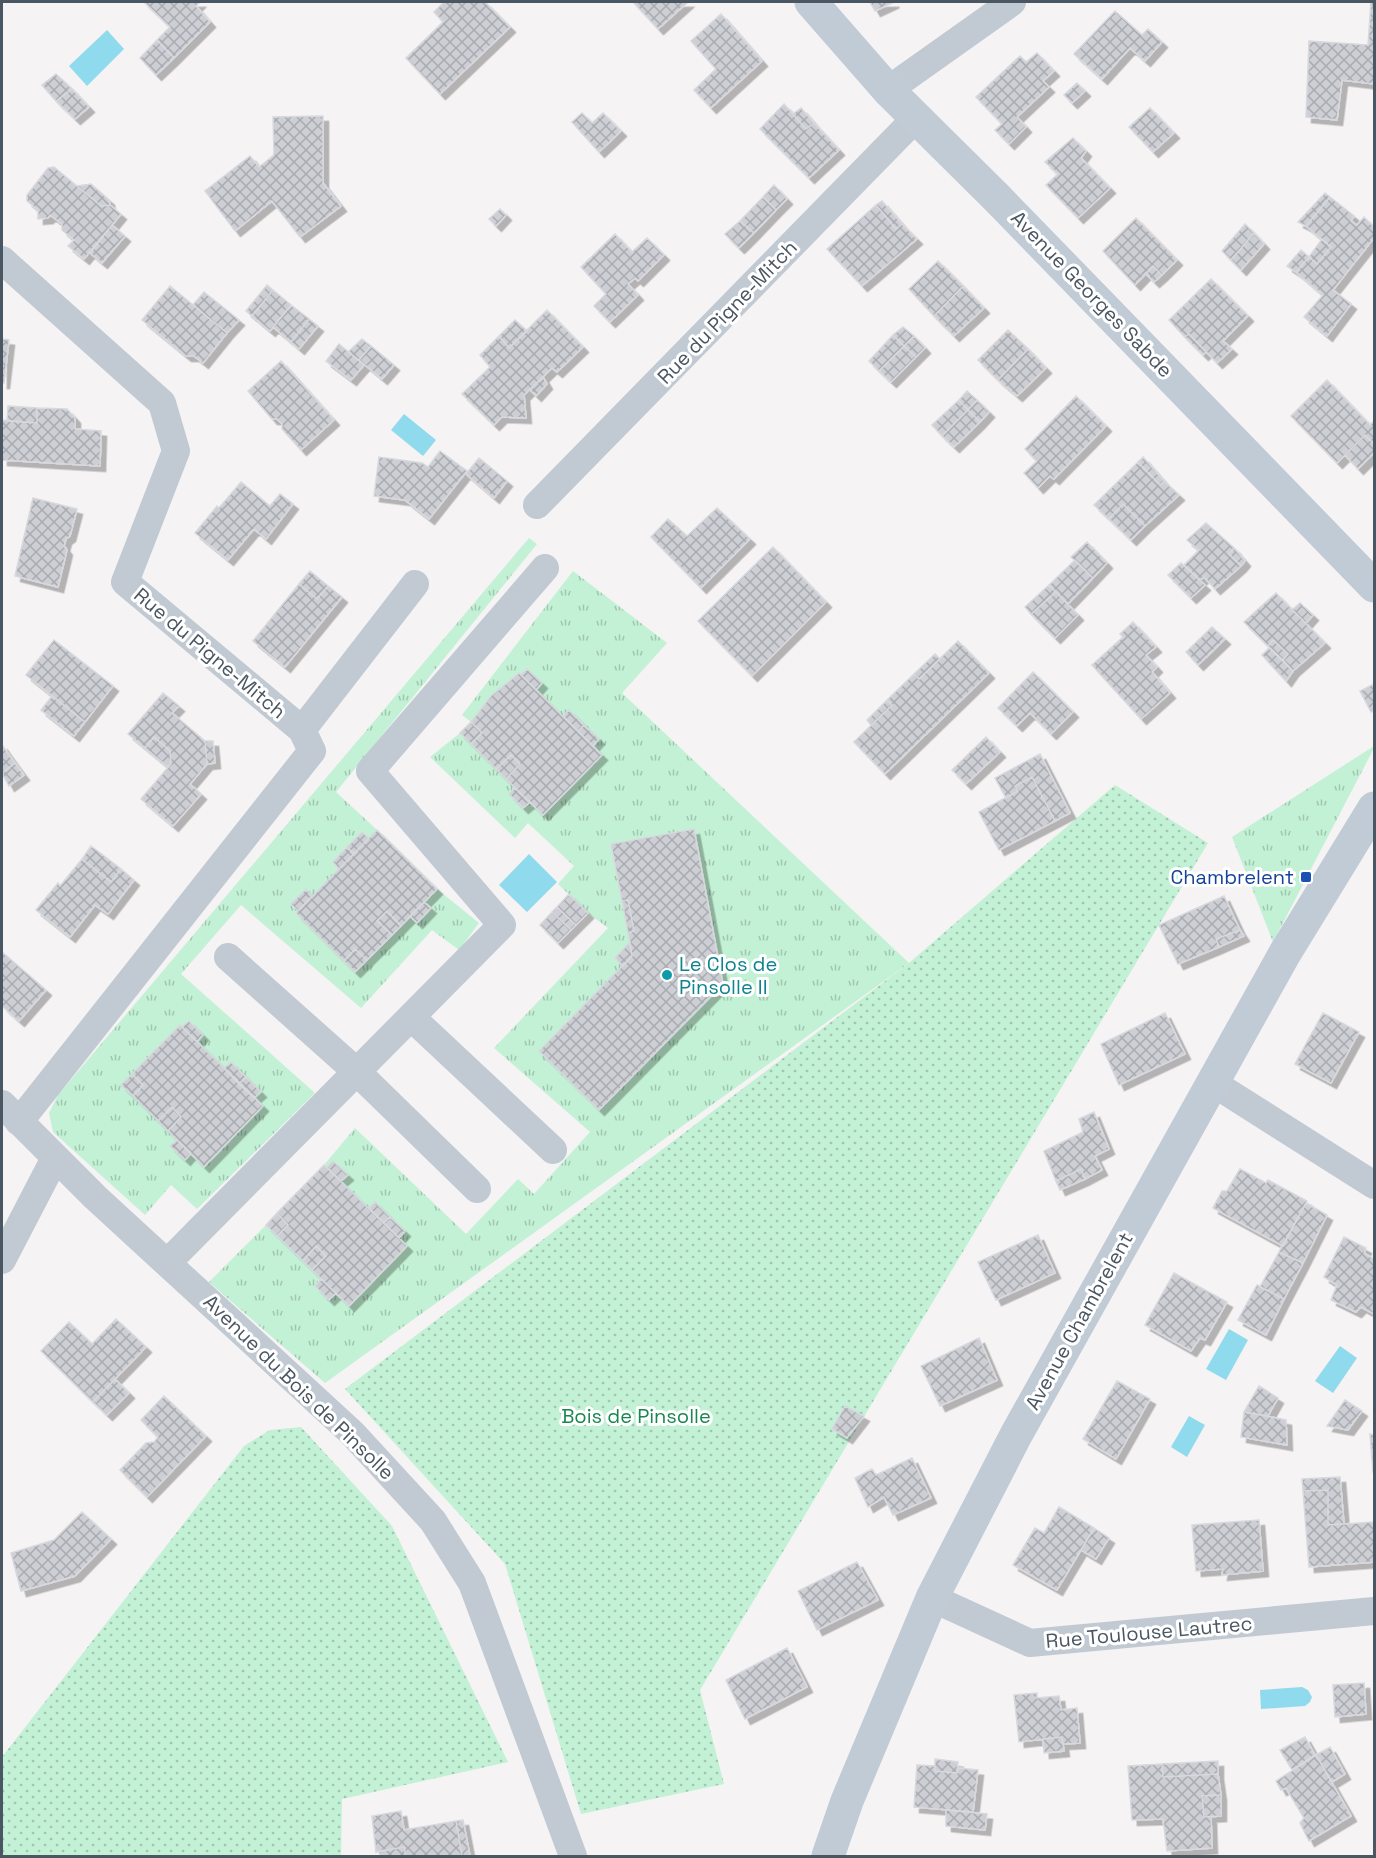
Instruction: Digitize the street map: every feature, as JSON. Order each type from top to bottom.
[{"type":"street","name":"Avenue Georges Sabde","points":[[811,2],[888,90],[1022,222],[1374,586]]},
{"type":"street","points":[[888,90],[1012,2]]},
{"type":"street","name":"Rue du Pigne-Mitch","points":[[537,505],[916,118]]},
{"type":"street","name":"Rue du Pigne-Mitch","points":[[2,260],[162,403],[176,451],[125,582],[302,730],[312,751],[10,1113]]},
{"type":"street","points":[[168,1262],[502,925],[370,771],[545,568]]},
{"type":"street","name":"Rue du Pigne-Mitch","points":[[302,730],[415,584]]},
{"type":"street","name":"Avenue Chambrelent","points":[[828,1857],[847,1801],[932,1598],[1016,1435],[1126,1234],[1285,953],[1374,808]]},
{"type":"street","points":[[228,957],[357,1072],[477,1189]]},
{"type":"street","points":[[411,1017],[553,1150]]},
{"type":"street","points":[[1213,1083],[1374,1185]]},
{"type":"street","name":"Avenue du Bois de Pinsolle","points":[[10,1113],[95,1197],[352,1433],[433,1521],[472,1582],[573,1857]]},
{"type":"street","points":[[2,1260],[55,1158]]},
{"type":"street","name":"Rue Toulouse Lautrec","points":[[932,1598],[1030,1643],[1374,1611]]},
{"type":"green space","points":[[529,538],[537,544],[336,792],[377,830],[369,838],[362,832],[333,862],[339,869],[312,896],[306,890],[296,913],[356,971],[410,916],[431,908],[424,902],[437,889],[479,923],[459,950],[432,930],[361,1008],[241,905],[181,974],[315,1093],[197,1209],[171,1185],[145,1215],[53,1132],[49,1113],[58,1095]]},
{"type":"green space","points":[[573,571],[667,643],[622,693],[909,963],[325,1383],[209,1282],[266,1225],[321,1279],[315,1286],[329,1300],[336,1293],[349,1306],[407,1246],[399,1238],[405,1231],[375,1202],[369,1208],[341,1181],[348,1175],[333,1161],[327,1167],[324,1165],[355,1128],[466,1234],[518,1179],[534,1194],[590,1132],[494,1048],[608,928],[588,913],[558,884],[574,866],[528,823],[515,838],[430,757],[460,733],[515,788],[509,794],[524,808],[599,740],[569,710],[563,716],[536,690],[542,683],[527,669],[521,675],[518,673],[491,696],[471,722],[462,715]]},
{"type":"green space","points":[[1374,746],[1374,748],[1273,942],[1232,837]]},
{"type":"green space","name":"Bois de Pinsolle","points":[[1115,785],[1208,843],[700,1690],[724,1784],[581,1814],[505,1564],[345,1389],[909,963]]},
{"type":"green space","points":[[301,1427],[392,1526],[508,1762],[342,1799],[341,1856],[2,1856],[2,1757],[244,1446],[270,1430]]},
{"type":"water","points":[[107,30],[124,49],[87,86],[69,66]]},
{"type":"water","points":[[404,414],[436,440],[423,456],[391,430]]},
{"type":"water","points":[[529,854],[557,882],[527,912],[499,885]]},
{"type":"water","points":[[1229,1329],[1248,1340],[1226,1380],[1206,1369]]},
{"type":"water","points":[[1340,1346],[1357,1358],[1333,1393],[1315,1381]]},
{"type":"water","points":[[1189,1416],[1205,1425],[1187,1457],[1171,1447]]},
{"type":"water","points":[[1302,1687],[1308,1690],[1312,1697],[1305,1706],[1261,1709],[1260,1690]]},
{"type":"building","points":[[144,2],[200,2],[196,6],[210,22],[174,58],[157,40],[170,27]]},
{"type":"building","points":[[444,2],[485,2],[510,27],[440,94],[406,58],[443,22],[434,12]]},
{"type":"building","points":[[633,2],[688,2],[658,29]]},
{"type":"building","points":[[870,2],[894,2],[875,11]]},
{"type":"building","points":[[1371,2],[1374,2],[1374,84],[1342,80],[1337,120],[1306,117],[1309,41],[1368,45]]},
{"type":"building","points":[[1115,11],[1142,35],[1148,29],[1162,42],[1145,61],[1130,48],[1102,79],[1074,54]]},
{"type":"building","points":[[721,14],[762,61],[711,108],[694,90],[716,69],[691,41]]},
{"type":"building","points":[[157,40],[174,58],[156,75],[140,58]]},
{"type":"building","points":[[1037,53],[1054,71],[1043,81],[1049,87],[1017,117],[1026,127],[1009,144],[995,130],[1002,124],[976,97],[1020,56],[1026,62]]},
{"type":"building","points":[[56,74],[72,89],[56,101],[42,85]]},
{"type":"building","points":[[1077,83],[1085,91],[1072,103],[1064,95]]},
{"type":"building","points":[[72,89],[89,107],[75,119],[56,101]]},
{"type":"building","points":[[784,104],[806,129],[814,123],[839,150],[809,178],[760,129]]},
{"type":"building","points":[[801,108],[814,123],[806,129],[793,114]]},
{"type":"building","points":[[1150,108],[1174,133],[1153,152],[1129,127]]},
{"type":"building","points":[[582,113],[592,123],[603,113],[621,131],[599,152],[572,122]]},
{"type":"building","points":[[323,116],[323,183],[341,206],[300,237],[272,201],[235,231],[205,191],[250,156],[259,167],[274,155],[273,117]]},
{"type":"building","points":[[1073,138],[1086,151],[1081,158],[1110,188],[1078,218],[1046,185],[1058,174],[1045,162]]},
{"type":"building","points":[[54,167],[101,206],[110,205],[121,214],[84,259],[68,246],[74,240],[62,230],[62,224],[50,215],[48,218],[38,219],[38,210],[27,201],[27,195],[48,168]]},
{"type":"building","points":[[91,184],[109,200],[110,205],[101,206],[77,186]]},
{"type":"building","points":[[774,185],[787,199],[776,210],[763,197]]},
{"type":"building","points":[[1325,193],[1330,197],[1306,226],[1298,222]]},
{"type":"building","points":[[763,197],[776,210],[754,233],[740,221]]},
{"type":"building","points":[[1330,197],[1354,216],[1351,221],[1357,225],[1364,217],[1374,227],[1374,238],[1333,290],[1351,304],[1327,336],[1304,317],[1323,295],[1296,272],[1309,257],[1317,264],[1331,247],[1306,226]]},
{"type":"building","points":[[882,201],[902,224],[896,229],[876,205]]},
{"type":"building","points":[[876,205],[896,229],[902,224],[917,239],[862,286],[827,249]]},
{"type":"building","points":[[500,209],[506,215],[496,226],[489,219]]},
{"type":"building","points":[[1136,218],[1177,260],[1162,275],[1153,266],[1135,285],[1103,251]]},
{"type":"building","points":[[740,221],[754,233],[739,248],[725,234]]},
{"type":"building","points":[[1245,224],[1254,233],[1231,260],[1222,251]]},
{"type":"building","points":[[112,225],[125,236],[102,263],[90,253]]},
{"type":"building","points":[[1254,233],[1264,244],[1241,270],[1231,260]]},
{"type":"building","points":[[615,234],[632,252],[647,238],[664,255],[638,281],[635,278],[628,284],[638,295],[610,322],[594,306],[606,294],[581,267]]},
{"type":"building","points":[[1322,239],[1331,247],[1317,264],[1309,257]]},
{"type":"building","points":[[1301,250],[1309,257],[1296,272],[1287,266]]},
{"type":"building","points":[[938,261],[963,286],[934,316],[909,289]]},
{"type":"building","points":[[1153,266],[1162,275],[1154,282],[1146,274]]},
{"type":"building","points":[[1211,279],[1248,316],[1223,341],[1232,349],[1217,363],[1189,334],[1185,337],[1169,320]]},
{"type":"building","points":[[267,285],[273,290],[252,316],[246,311]]},
{"type":"building","points":[[170,286],[227,333],[203,363],[194,356],[186,356],[142,320]]},
{"type":"building","points":[[963,286],[984,308],[954,336],[934,316]]},
{"type":"building","points":[[273,290],[291,305],[270,331],[252,316]]},
{"type":"building","points":[[204,292],[239,320],[227,333],[193,305]]},
{"type":"building","points":[[291,305],[309,319],[291,342],[273,327]]},
{"type":"building","points":[[547,310],[583,347],[557,372],[552,368],[524,395],[526,418],[502,417],[494,425],[462,394],[490,367],[480,355],[499,336],[509,348]]},
{"type":"building","points":[[309,319],[318,326],[299,349],[291,342]]},
{"type":"building","points":[[515,320],[527,331],[509,348],[499,336]]},
{"type":"building","points":[[903,327],[914,336],[904,346],[893,335]]},
{"type":"building","points":[[1008,330],[1028,349],[998,380],[978,360]]},
{"type":"building","points":[[1189,334],[1206,352],[1203,355],[1185,337]]},
{"type":"building","points":[[893,335],[904,346],[879,371],[869,361]]},
{"type":"building","points":[[914,336],[925,348],[916,357],[904,346]]},
{"type":"building","points":[[2,339],[9,340],[4,383],[2,383]]},
{"type":"building","points":[[362,339],[371,346],[359,360],[348,352]]},
{"type":"building","points":[[339,344],[364,365],[351,380],[326,361]]},
{"type":"building","points":[[371,346],[394,365],[382,379],[359,360]]},
{"type":"building","points":[[904,346],[916,357],[891,382],[879,371]]},
{"type":"building","points":[[1028,349],[1046,368],[1017,396],[998,380]]},
{"type":"building","points":[[281,361],[334,420],[301,450],[282,429],[282,424],[277,419],[272,419],[248,391]]},
{"type":"building","points":[[543,377],[547,384],[536,396],[530,390]]},
{"type":"building","points":[[1327,380],[1370,425],[1374,421],[1374,444],[1365,435],[1337,463],[1291,416]]},
{"type":"building","points":[[967,391],[977,400],[968,410],[959,400]]},
{"type":"building","points":[[1076,396],[1106,426],[1054,479],[1050,476],[1038,488],[1024,473],[1037,461],[1025,449]]},
{"type":"building","points":[[959,400],[968,410],[942,436],[932,425]]},
{"type":"building","points":[[977,400],[989,412],[980,422],[968,410]]},
{"type":"building","points":[[8,406],[37,408],[37,423],[7,421]]},
{"type":"building","points":[[37,408],[67,409],[75,418],[75,429],[101,431],[100,466],[2,460],[2,420],[37,423]]},
{"type":"building","points":[[968,410],[980,422],[954,447],[942,436]]},
{"type":"building","points":[[1365,435],[1374,444],[1374,453],[1358,469],[1345,455]]},
{"type":"building","points":[[440,451],[467,471],[429,519],[405,500],[374,496],[379,457],[422,463],[428,467]]},
{"type":"building","points":[[1143,457],[1164,481],[1160,485],[1138,462]]},
{"type":"building","points":[[479,458],[507,481],[494,498],[466,474]]},
{"type":"building","points":[[1138,462],[1160,485],[1164,481],[1179,495],[1145,526],[1123,504],[1109,519],[1094,505]]},
{"type":"building","points":[[241,482],[270,506],[280,494],[293,504],[266,539],[254,529],[228,560],[195,533]]},
{"type":"building","points":[[33,498],[77,509],[70,536],[66,539],[64,546],[67,550],[58,587],[15,576]]},
{"type":"building","points":[[1123,504],[1145,526],[1131,540],[1109,519]]},
{"type":"building","points":[[717,508],[750,539],[701,588],[651,537],[668,519],[687,536]]},
{"type":"building","points":[[1206,523],[1234,548],[1229,554],[1241,566],[1215,589],[1204,577],[1200,580],[1184,565],[1199,550],[1187,540]]},
{"type":"building","points":[[1087,542],[1107,563],[1093,578],[1071,557]]},
{"type":"building","points":[[773,547],[826,602],[752,676],[698,621]]},
{"type":"building","points":[[1234,548],[1245,561],[1241,566],[1229,554]]},
{"type":"building","points":[[1075,560],[1093,578],[1068,604],[1049,585]]},
{"type":"building","points":[[1181,563],[1205,585],[1191,598],[1168,575]]},
{"type":"building","points":[[310,571],[328,586],[317,599],[299,584]]},
{"type":"building","points":[[299,584],[317,599],[328,586],[342,597],[285,667],[253,641]]},
{"type":"building","points":[[1049,585],[1056,592],[1031,614],[1025,607]]},
{"type":"building","points":[[1056,592],[1078,615],[1055,638],[1031,614]]},
{"type":"building","points":[[1276,593],[1325,643],[1293,671],[1283,660],[1288,654],[1273,640],[1268,646],[1244,622]]},
{"type":"building","points":[[1300,603],[1313,615],[1306,623],[1292,610]]},
{"type":"building","points":[[1133,622],[1156,647],[1146,655],[1157,667],[1152,672],[1170,693],[1141,719],[1092,665],[1123,637],[1120,634]]},
{"type":"building","points":[[1212,627],[1225,639],[1198,665],[1186,652]]},
{"type":"building","points":[[54,640],[113,686],[85,722],[26,675]]},
{"type":"building","points":[[1273,640],[1288,654],[1283,660],[1268,646]]},
{"type":"building","points":[[958,641],[989,673],[885,774],[854,742],[892,705],[887,700],[914,674],[919,679]]},
{"type":"building","points":[[1269,648],[1293,671],[1286,681],[1262,655]]},
{"type":"building","points":[[935,654],[940,659],[919,679],[914,674]]},
{"type":"building","points":[[527,669],[542,683],[536,690],[521,675]]},
{"type":"building","points":[[1033,672],[1073,712],[1051,734],[1030,713],[1017,726],[998,708]]},
{"type":"building","points":[[519,673],[602,755],[543,815],[506,779],[520,764],[511,755],[496,769],[471,744],[482,733],[471,722],[491,696]]},
{"type":"building","points":[[1374,684],[1374,710],[1371,712],[1360,691]]},
{"type":"building","points":[[163,693],[179,706],[172,713],[205,741],[207,764],[190,784],[201,794],[173,826],[141,799],[171,764],[170,751],[154,737],[145,748],[128,734]]},
{"type":"building","points":[[52,696],[85,722],[74,736],[41,710]]},
{"type":"building","points":[[887,700],[892,705],[871,725],[867,720]]},
{"type":"building","points":[[569,710],[584,725],[578,731],[563,716]]},
{"type":"building","points":[[471,722],[482,733],[471,744],[460,733]]},
{"type":"building","points":[[584,725],[599,739],[593,746],[578,731]]},
{"type":"building","points":[[154,737],[170,751],[171,764],[168,767],[145,748]]},
{"type":"building","points":[[986,737],[1000,752],[966,784],[952,770]]},
{"type":"building","points":[[205,741],[213,741],[215,763],[207,764]]},
{"type":"building","points":[[2,745],[15,763],[2,773]]},
{"type":"building","points":[[1040,754],[1070,813],[1055,821],[1032,777],[1015,786],[1018,791],[1006,798],[995,778]]},
{"type":"building","points":[[511,755],[520,764],[506,779],[496,769]]},
{"type":"building","points":[[15,763],[24,775],[9,786],[2,773]]},
{"type":"building","points":[[1032,777],[1055,821],[999,850],[979,812],[1018,791],[1015,786]]},
{"type":"building","points":[[515,788],[530,802],[523,808],[509,794]]},
{"type":"building","name":"Le Clos de Pinsolle II","points":[[694,829],[723,984],[599,1110],[539,1051],[632,956],[628,933],[634,931],[628,900],[622,901],[611,844]]},
{"type":"building","points":[[377,830],[437,889],[401,926],[387,911],[377,921],[392,935],[367,960],[355,949],[344,961],[296,913]]},
{"type":"building","points":[[362,832],[369,838],[354,854],[347,847]]},
{"type":"building","points":[[91,846],[121,869],[111,882],[82,859]]},
{"type":"building","points":[[347,847],[354,854],[339,869],[333,862]]},
{"type":"building","points":[[82,859],[111,882],[121,869],[134,880],[108,914],[95,905],[70,937],[36,910]]},
{"type":"building","points":[[306,889],[312,896],[298,911],[291,904]]},
{"type":"building","points":[[569,894],[588,913],[576,925],[557,907]]},
{"type":"building","points":[[1224,896],[1240,930],[1216,939],[1219,947],[1178,964],[1159,925]]},
{"type":"building","points":[[628,900],[634,931],[628,933],[622,901]]},
{"type":"building","points":[[424,902],[431,908],[417,923],[410,916]]},
{"type":"building","points":[[557,907],[576,925],[571,930],[552,912]]},
{"type":"building","points":[[387,911],[401,926],[392,935],[377,921]]},
{"type":"building","points":[[552,912],[571,930],[558,943],[540,925]]},
{"type":"building","points":[[1240,930],[1244,936],[1219,947],[1216,939]]},
{"type":"building","points":[[630,942],[632,956],[623,966],[615,958]]},
{"type":"building","points":[[355,949],[367,960],[355,972],[344,961]]},
{"type":"building","points":[[2,952],[46,990],[19,1021],[2,1006]]},
{"type":"building","points":[[1165,1013],[1185,1054],[1119,1085],[1101,1044]]},
{"type":"building","points":[[1323,1013],[1359,1032],[1331,1083],[1295,1064]]},
{"type":"building","points":[[189,1021],[203,1035],[197,1042],[182,1027]]},
{"type":"building","points":[[180,1025],[263,1106],[204,1167],[168,1131],[181,1117],[172,1107],[158,1121],[133,1096],[143,1085],[132,1074]]},
{"type":"building","points":[[231,1062],[246,1077],[239,1084],[224,1068]]},
{"type":"building","points":[[132,1074],[143,1085],[133,1096],[121,1085]]},
{"type":"building","points":[[246,1077],[261,1092],[254,1098],[239,1084]]},
{"type":"building","points":[[172,1107],[181,1117],[168,1131],[158,1121]]},
{"type":"building","points":[[1094,1112],[1109,1149],[1095,1156],[1102,1170],[1085,1179],[1081,1169],[1056,1181],[1044,1151],[1083,1132],[1079,1119]]},
{"type":"building","points":[[177,1140],[191,1153],[185,1160],[170,1146]]},
{"type":"building","points":[[333,1161],[348,1175],[341,1181],[327,1167]]},
{"type":"building","points":[[324,1165],[407,1246],[349,1306],[312,1270],[326,1256],[316,1246],[303,1261],[277,1236],[288,1225],[277,1213]]},
{"type":"building","points":[[1081,1169],[1085,1179],[1060,1190],[1056,1181]]},
{"type":"building","points":[[1240,1169],[1266,1183],[1268,1180],[1307,1201],[1283,1246],[1213,1208],[1222,1191],[1227,1191]]},
{"type":"building","points":[[375,1202],[390,1217],[384,1223],[369,1208]]},
{"type":"building","points":[[1306,1203],[1327,1215],[1303,1263],[1279,1252]]},
{"type":"building","points":[[277,1213],[288,1225],[277,1236],[266,1225]]},
{"type":"building","points":[[390,1217],[405,1231],[399,1238],[384,1223]]},
{"type":"building","points":[[1038,1235],[1055,1273],[996,1300],[978,1262]]},
{"type":"building","points":[[1344,1237],[1366,1248],[1364,1253],[1374,1259],[1374,1314],[1361,1307],[1356,1312],[1331,1300],[1337,1285],[1324,1277]]},
{"type":"building","points":[[316,1246],[326,1256],[312,1270],[303,1261]]},
{"type":"building","points":[[1279,1252],[1303,1263],[1284,1299],[1260,1287]]},
{"type":"building","points":[[1174,1273],[1227,1302],[1205,1340],[1200,1338],[1191,1351],[1145,1325]]},
{"type":"building","points":[[321,1279],[336,1293],[329,1300],[315,1286]]},
{"type":"building","points":[[1257,1285],[1284,1299],[1266,1335],[1238,1320]]},
{"type":"building","points":[[116,1319],[146,1347],[93,1402],[41,1351],[69,1322],[92,1344]]},
{"type":"building","points":[[979,1338],[997,1380],[940,1406],[921,1366]]},
{"type":"building","points":[[115,1379],[129,1393],[107,1415],[93,1402]]},
{"type":"building","points":[[1117,1381],[1150,1399],[1116,1459],[1083,1439]]},
{"type":"building","points":[[1259,1386],[1278,1398],[1268,1416],[1244,1412]]},
{"type":"building","points":[[164,1396],[206,1436],[147,1497],[120,1470],[146,1443],[154,1442],[158,1437],[141,1420]]},
{"type":"building","points":[[1345,1400],[1362,1411],[1348,1430],[1327,1426]]},
{"type":"building","points":[[845,1406],[864,1416],[847,1438],[832,1429]]},
{"type":"building","points":[[1244,1412],[1286,1420],[1287,1445],[1241,1437]]},
{"type":"building","points":[[1370,1434],[1374,1435],[1374,1472],[1373,1472]]},
{"type":"building","points":[[912,1458],[931,1498],[893,1515],[884,1497],[868,1507],[855,1478],[872,1469],[876,1475]]},
{"type":"building","points":[[1340,1477],[1344,1524],[1328,1525],[1328,1490],[1303,1491],[1302,1479]]},
{"type":"building","points":[[1328,1490],[1328,1525],[1374,1522],[1374,1562],[1309,1567],[1303,1491]]},
{"type":"building","points":[[1059,1507],[1094,1528],[1057,1590],[1013,1565],[1035,1528],[1044,1533]]},
{"type":"building","points":[[82,1512],[111,1539],[75,1576],[21,1591],[11,1553],[54,1540]]},
{"type":"building","points":[[1259,1520],[1263,1571],[1222,1575],[1223,1569],[1196,1571],[1192,1525]]},
{"type":"building","points":[[1094,1528],[1109,1538],[1096,1559],[1081,1550]]},
{"type":"building","points":[[857,1562],[878,1600],[817,1630],[798,1591]]},
{"type":"building","points":[[787,1648],[807,1687],[745,1719],[726,1680]]},
{"type":"building","points":[[1364,1683],[1366,1714],[1335,1717],[1333,1685]]},
{"type":"building","points":[[1037,1693],[1037,1698],[1059,1696],[1061,1710],[1077,1708],[1080,1743],[1063,1744],[1062,1737],[1019,1742],[1014,1695]]},
{"type":"building","points":[[1062,1737],[1064,1751],[1044,1753],[1043,1739]]},
{"type":"building","points":[[1305,1737],[1315,1755],[1292,1770],[1280,1750]]},
{"type":"building","points":[[1330,1747],[1345,1774],[1332,1782],[1316,1755]]},
{"type":"building","points":[[1316,1755],[1351,1816],[1309,1841],[1300,1823],[1304,1818],[1286,1788],[1281,1790],[1276,1781]]},
{"type":"building","points":[[935,1759],[958,1762],[957,1773],[935,1771]]},
{"type":"building","points":[[1218,1761],[1218,1774],[1163,1777],[1162,1764]]},
{"type":"building","points":[[1162,1764],[1163,1777],[1218,1774],[1221,1795],[1202,1796],[1204,1817],[1211,1817],[1212,1848],[1167,1851],[1163,1819],[1132,1820],[1128,1766]]},
{"type":"building","points":[[917,1765],[935,1766],[935,1771],[957,1773],[958,1768],[978,1770],[973,1812],[914,1807]]},
{"type":"building","points":[[1221,1795],[1221,1816],[1204,1817],[1202,1796]]},
{"type":"building","points":[[946,1810],[987,1814],[985,1830],[946,1826]]},
{"type":"building","points":[[401,1811],[404,1830],[456,1821],[462,1856],[406,1856],[404,1847],[376,1852],[372,1816]]},
{"type":"building","points":[[463,1820],[470,1856],[462,1856],[456,1821]]},
{"type":"building","points":[[404,1847],[406,1856],[380,1856],[379,1851]]},
{"type":"place","name":"Chambrelent","points":[[1306,877]]},
{"type":"place","name":"Le Clos de Pinsolle II","points":[[667,975]]}]
